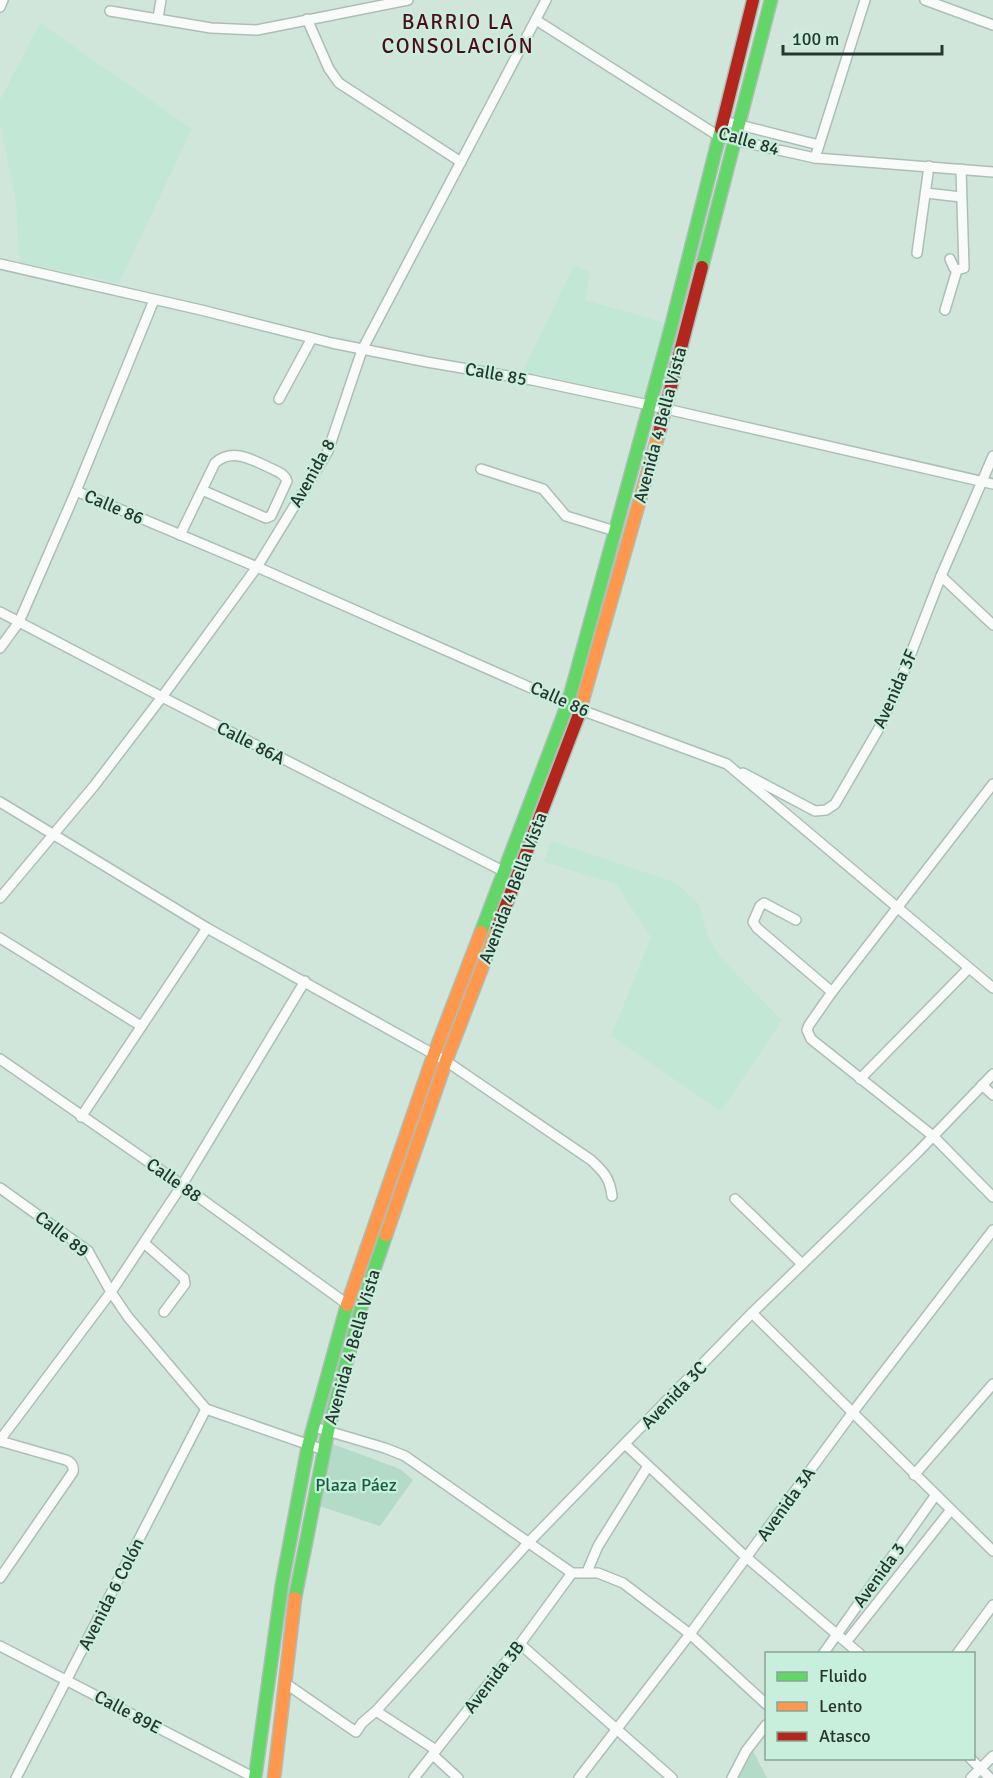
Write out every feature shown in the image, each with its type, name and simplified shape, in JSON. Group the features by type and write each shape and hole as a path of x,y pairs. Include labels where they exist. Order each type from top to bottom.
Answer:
{"street":[{"path":"0,7 3,0"},
{"path":"158,18 162,0"},
{"path":"110,11 211,28 257,30 408,0"},
{"name":"Avenida 8","path":"0,898 94,786 257,567 331,444 362,350 546,0"},
{"name":"Avenida 4 Bella Vista","path":"255,1778 282,1584 308,1446 348,1304 434,1054 568,703 650,405 753,0"},
{"name":"Avenida 4 Bella Vista","path":"274,1778 296,1586 328,1431 361,1308 446,1061 581,710 666,408 771,0"},
{"path":"815,158 865,0"},
{"path":"925,0 993,25"},
{"path":"307,19 329,69 339,83 461,162"},
{"name":"Calle 84","path":"536,20 720,137 815,158 993,172"},
{"name":"Calle 84","path":"724,121 819,145"},
{"path":"916,253 929,166"},
{"path":"957,270 961,270 965,265 961,169"},
{"path":"926,193 961,197"},
{"path":"950,259 951,265 957,270"},
{"name":"Calle 85","path":"0,264 362,350 538,381 666,408 993,484"},
{"path":"945,310 957,270"},
{"path":"0,648 19,622 76,491 154,300"},
{"path":"279,399 312,338"},
{"name":"Avenida 3F","path":"727,764 815,811 821,812 831,808 887,712 941,576 993,456"},
{"path":"180,535 215,463 225,457 247,457 282,474 287,481 271,516 266,518 202,490"},
{"path":"481,469 543,489 566,516 615,531"},
{"name":"Calle 86","path":"76,491 257,567 581,710 727,764 993,988"},
{"path":"941,576 993,625"},
{"name":"Calle 86A","path":"0,612 503,871"},
{"path":"993,784 808,1025 808,1035 811,1039 933,1137 993,1197"},
{"path":"0,802 207,928 446,1061 591,1160 608,1176 612,1196"},
{"path":"796,920 764,903 760,906 753,922 757,928 832,992"},
{"path":"81,1117 207,928"},
{"path":"0,938 141,1026"},
{"path":"860,1079 969,968"},
{"path":"0,1578 73,1472 72,1465 66,1460 0,1441 111,1292 183,1185 305,981"},
{"name":"Calle 88","path":"0,1059 81,1117 183,1185 348,1304"},
{"name":"Avenida 3C","path":"285,1683 356,1732 528,1543 626,1445 752,1313 933,1137 993,1074"},
{"path":"982,1085 993,1095"},
{"name":"Calle 89","path":"0,1188 88,1251 128,1317 206,1409"},
{"path":"735,1199 802,1264"},
{"name":"Avenida 3A","path":"579,1778 690,1634 853,1412 993,1230"},
{"path":"144,1243 184,1278 184,1284 164,1312"},
{"path":"752,1313 993,1551"},
{"path":"914,1475 993,1384"},
{"path":"206,1409 324,1450"},
{"name":"Avenida 6 Colón","path":"16,1778 206,1409"},
{"path":"314,1427 405,1456 572,1573 587,1572 610,1576 623,1583 690,1634 765,1703"},
{"path":"626,1445 746,1557 859,1652"},
{"path":"587,1572 598,1546 648,1466"},
{"name":"Avenida 3","path":"824,1652 935,1496"},
{"name":"Avenida 3","path":"847,1641 950,1510"},
{"name":"Avenida 3B","path":"414,1778 520,1644 572,1573"},
{"path":"877,1577 889,1587"},
{"path":"958,1652 993,1605"},
{"path":"520,1644 672,1778"},
{"name":"Calle 89E","path":"0,1646 255,1778"},
{"path":"376,1712 434,1752 458,1778"},
{"path":"732,1778 746,1751 765,1726"},
{"path":"971,1778 993,1756"},
{"path":"972,1760 990,1778"}],"shaded area":[{"path":"40,23 192,129 119,283 19,262 16,202 0,123 0,100"},
{"path":"574,265 590,272 585,300 665,323 645,398 523,371"},
{"path":"551,841 676,883 699,904 709,939 722,959 782,1020 721,1111 611,1036 651,937 616,884 544,862"}],"green space":[{"name":"Plaza Páez","path":"330,1443 400,1469 413,1480 380,1526 313,1504"},
{"path":"753,1751 767,1778 736,1778"}],"traffic: fast":[{"path":"702,267 771,0"},
{"path":"481,932 568,703 670,331 721,129"},
{"path":"295,1598 328,1431 361,1308 386,1235"},
{"path":"255,1778 282,1584 308,1446 347,1305"}],"traffic: slow":[{"path":"578,717 660,429"},
{"path":"386,1235 446,1061 497,929"},
{"path":"347,1305 434,1054 481,932"},
{"path":"274,1778 295,1598"}],"traffic: jam":[{"path":"721,129 753,0"},
{"path":"660,429 702,267"},
{"path":"497,929 578,717"}],"district":[{"name":"BARRIO LA CONSOLACIÓN","path":"458,34"}]}
